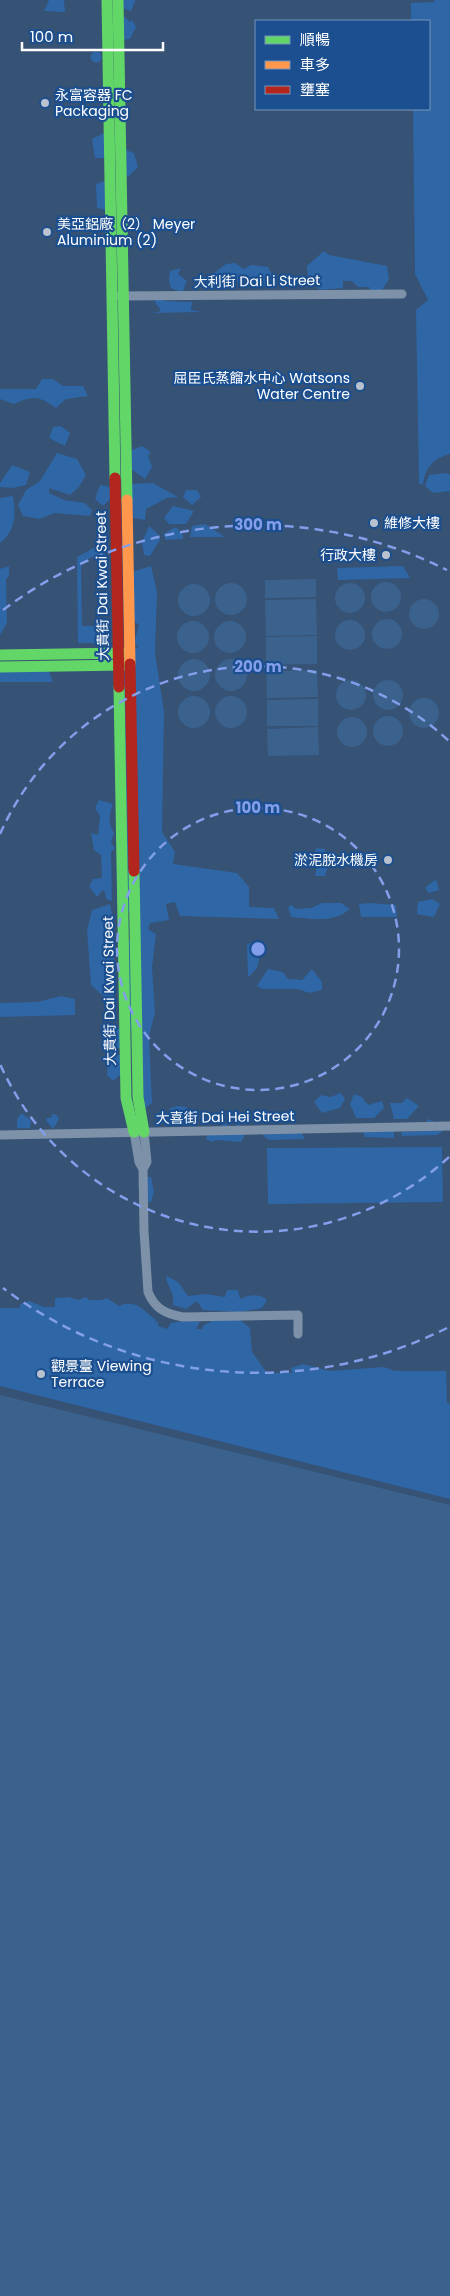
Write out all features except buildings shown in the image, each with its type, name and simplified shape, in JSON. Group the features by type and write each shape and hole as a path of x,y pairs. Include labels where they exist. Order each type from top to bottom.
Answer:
{"street":[{"name":"大貴街 Dai Kwai Street","path":"107,0 117,296 124,653 126,1098 139,1132 147,1162 142,1169 148,1292 152,1302 157,1307 168,1314 183,1317 298,1315 298,1334"},
{"name":"大貴街 Dai Kwai Street","path":"117,296 118,0"},
{"name":"大利街 Dai Li Street","path":"117,296 402,294"},
{"path":"0,656 124,653"},
{"path":"0,667 124,665"},
{"name":"大喜街 Dai Hei Street","path":"0,1135 450,1126"}],"shaded area":[{"path":"49,0 64,0 65,12 44,11"},
{"path":"116,0 135,1 131,11 119,7"},
{"path":"434,0 450,0 450,454 439,458 431,464 423,484 419,484 416,310 428,300 415,274 413,110 430,110 430,20 411,20 411,3 435,2"},
{"path":"119,17 125,17 130,22 132,20 136,27 130,39 122,40"},
{"path":"96,51 102,57 96,63 90,57"},
{"path":"104,133 109,158 95,158 92,139"},
{"path":"126,150 134,153 138,167 128,177 121,173"},
{"path":"105,181 111,211 97,208 96,184"},
{"path":"324,251 329,255 387,266 389,279 381,292 371,293 369,287 358,287 352,281 343,281 343,288 320,290 308,278 307,266"},
{"path":"235,263 244,269 251,265 268,267 274,279 266,286 255,288 245,279 241,288 237,281 213,281 210,276 226,264"},
{"path":"181,268 178,274 187,281 182,293 171,288 169,281 170,271"},
{"path":"161,293 165,301 192,302 191,310 202,312 152,313 161,311 155,302 154,294"},
{"path":"42,379 53,379 63,386 83,386 88,396 66,399 56,408 36,398 14,404 0,399 0,389 36,389"},
{"path":"61,426 70,433 65,446 49,438 53,427"},
{"path":"142,446 151,452 148,455 152,467 145,479 128,467 127,452"},
{"path":"57,453 77,459 86,475 79,487 70,495 49,488 49,493 64,500 85,503 92,510 90,516 55,513 39,519 23,516 18,505 26,490 40,481"},
{"path":"12,465 30,472 26,485 13,488 0,487 0,483"},
{"path":"446,473 450,475 450,491 433,493 425,486 429,475"},
{"path":"153,483 178,497 167,498 146,509 145,520 133,518 130,484"},
{"path":"100,485 111,487 112,497 103,506 95,499"},
{"path":"186,490 197,490 201,497 192,505 183,497"},
{"path":"13,496 14,522 9,533 0,543 0,498"},
{"path":"173,506 194,511 186,524 169,524 164,518"},
{"path":"205,524 225,537 190,537 192,526"},
{"path":"149,526 159,535 160,540 150,556 144,555 142,542"},
{"path":"176,527 183,535 183,539 166,540 163,534"},
{"path":"105,544 105,555 96,555 81,563 82,626 95,626 95,631 105,631 108,633 108,638 103,643 78,643 77,557 99,545"},
{"path":"9,566 9,576 6,579 7,623 0,635 0,569"},
{"path":"151,566 157,592 155,653 164,712 162,832 175,852 173,864 237,873 249,887 249,907 274,908 279,919 180,916 175,902 166,904 169,920 150,923 148,929 156,934 152,967 155,1012 149,1036 152,1103 141,1111 136,1037 126,1023 124,948 137,931 136,921 121,903 115,674 128,662 128,649 139,647 134,643 139,625 127,616 132,572"},
{"path":"403,566 410,578 338,580 337,568"},
{"path":"316,579 316,597 265,598 265,580"},
{"path":"386,582 397,586 401,597 397,608 386,612 375,608 371,597 375,586"},
{"path":"231,583 237,584 242,588 246,593 246,605 242,610 237,614 231,615 225,614 220,610 216,605 215,599 216,593 220,588 225,584"},
{"path":"350,583 361,587 365,598 361,609 350,613 339,609 335,598 339,587"},
{"path":"194,584 200,585 205,589 209,594 209,606 205,611 200,615 194,616 188,615 183,611 179,606 178,600 179,594 183,589 188,585"},
{"path":"316,599 317,635 266,636 265,600"},
{"path":"424,599 435,603 439,614 435,625 424,629 413,625 409,614 413,603"},
{"path":"387,619 398,623 402,634 398,645 387,649 376,645 372,634 376,623"},
{"path":"350,620 361,624 365,635 361,646 350,650 339,646 335,635 339,624"},
{"path":"193,621 199,622 204,626 208,631 208,643 204,648 199,652 193,653 187,652 182,648 178,643 177,637 178,631 182,626 187,622"},
{"path":"230,621 236,622 241,626 245,631 245,643 241,648 236,652 230,653 224,652 219,648 215,643 214,637 215,631 219,626 224,622"},
{"path":"317,636 317,664 266,665 266,637"},
{"path":"194,659 200,660 205,664 209,669 209,681 205,686 200,690 194,691 188,690 183,686 179,681 178,675 179,669 183,664 188,660"},
{"path":"231,659 237,660 242,664 246,669 246,681 242,686 237,690 231,691 225,690 220,686 216,681 215,675 216,669 220,664 225,660"},
{"path":"48,669 53,682 0,682 0,670"},
{"path":"317,670 318,697 267,698 266,671"},
{"path":"351,680 362,684 366,695 362,706 351,710 340,706 336,695 340,684"},
{"path":"388,680 399,684 403,695 399,706 388,710 377,706 373,695 377,684"},
{"path":"194,696 200,697 205,701 209,706 209,718 205,723 200,727 194,728 188,727 183,723 179,718 178,712 179,706 183,701 188,697"},
{"path":"231,696 237,697 242,701 246,706 246,718 242,723 237,727 231,728 225,727 220,723 216,718 215,712 216,706 220,701 225,697"},
{"path":"424,698 435,702 439,713 435,724 424,728 413,724 409,713 413,702"},
{"path":"318,699 318,726 267,726 267,700"},
{"path":"388,716 399,720 403,731 399,742 388,746 377,742 373,731 377,720"},
{"path":"352,717 363,721 367,732 363,743 352,747 341,743 337,732 341,721"},
{"path":"318,727 319,755 268,756 267,729"},
{"path":"99,800 113,804 110,818 114,833 111,843 115,848 111,852 112,901 106,899 103,890 97,897 89,886 93,879 102,878 101,855 94,850 91,833 98,835 100,816 95,808"},
{"path":"317,848 325,849 325,858 317,861 311,856"},
{"path":"317,864 328,866 325,876 315,876"},
{"path":"436,879 439,890 429,893 425,888"},
{"path":"432,899 440,904 434,917 417,914 418,902"},
{"path":"322,903 341,903 350,909 330,918 314,919 291,917 288,907 292,905 296,909 311,908"},
{"path":"110,904 114,924 113,1012 105,998 91,985 87,931 92,910"},
{"path":"359,904 396,905 397,917 361,917"},
{"path":"259,941 258,966 248,977 247,944"},
{"path":"268,969 283,972 288,979 302,980 312,969 322,982 322,990 309,993 298,989 263,989 257,986"},
{"path":"61,996 75,999 75,1015 0,1017 0,1003 37,1002"},
{"path":"113,1029 120,1029 120,1048 113,1048 110,1038"},
{"path":"108,1051 122,1056 122,1073 113,1081 107,1075"},
{"path":"341,1093 345,1099 340,1108 322,1113 314,1102 321,1095 330,1097"},
{"path":"354,1094 362,1097 368,1105 382,1101 384,1108 374,1118 356,1118 350,1104"},
{"path":"407,1098 419,1106 407,1119 394,1119 390,1103 402,1103"},
{"path":"177,1106 187,1107 189,1121 177,1122 169,1109"},
{"path":"21,1113 31,1120 30,1128 17,1128 17,1120"},
{"path":"52,1114 57,1115 59,1119 53,1129 46,1120 51,1118"},
{"path":"427,1119 433,1121 443,1131 437,1135 402,1136 401,1132 427,1131"},
{"path":"224,1123 233,1127 239,1124 245,1135 241,1142 216,1140 212,1142 206,1139 210,1128 220,1128"},
{"path":"265,1125 286,1127 297,1125 305,1139 269,1140 263,1136"},
{"path":"360,1126 394,1131 394,1138 365,1137"},
{"path":"442,1147 443,1202 268,1204 267,1148"},
{"path":"142,1177 151,1177 154,1192 151,1202 143,1203 142,1194 138,1186"},
{"path":"167,1276 178,1282 188,1296 206,1294 225,1297 227,1290 238,1290 240,1299 254,1295 261,1296 267,1300 262,1308 239,1312 203,1310 197,1301 186,1309 173,1305 173,1296 166,1279"},
{"path":"69,1297 78,1300 86,1297 89,1300 107,1298 119,1306 130,1303 134,1304 156,1320 155,1324 158,1320 158,1326 167,1329 171,1323 189,1320 200,1322 196,1329 202,1329 204,1325 230,1312 250,1328 252,1352 267,1373 292,1373 291,1368 303,1364 330,1371 384,1367 395,1371 446,1371 447,1402 450,1404 450,1499 0,1386 0,1308 20,1308 20,1304 29,1301 44,1307 55,1307 55,1298"},
{"path":"0,1395 450,1505 450,2296 0,2296"}],"traffic: fast":[{"path":"107,0 115,478"},
{"path":"118,0 127,500"},
{"path":"0,655 126,653"},
{"path":"0,667 126,665"},
{"path":"119,687 126,1098 134,1132"},
{"path":"134,871 138,1097 144,1132"}],"traffic: slow":[{"path":"127,500 130,664"}],"traffic: jam":[{"path":"115,478 119,687"},
{"path":"130,664 134,871"}],"place":[{"name":"永富容器 FC Packaging","path":"45,103"},
{"name":"美亞鋁廠（2） Meyer Aluminium (2)","path":"47,232"},
{"name":"屈臣氏蒸餾水中心 Watsons Water Centre","path":"360,386"},
{"name":"維修大樓","path":"374,523"},
{"name":"行政大樓","path":"386,555"},
{"name":"淤泥脫水機房","path":"388,860"},
{"name":"觀景臺 Viewing Terrace","path":"41,1374"}]}
